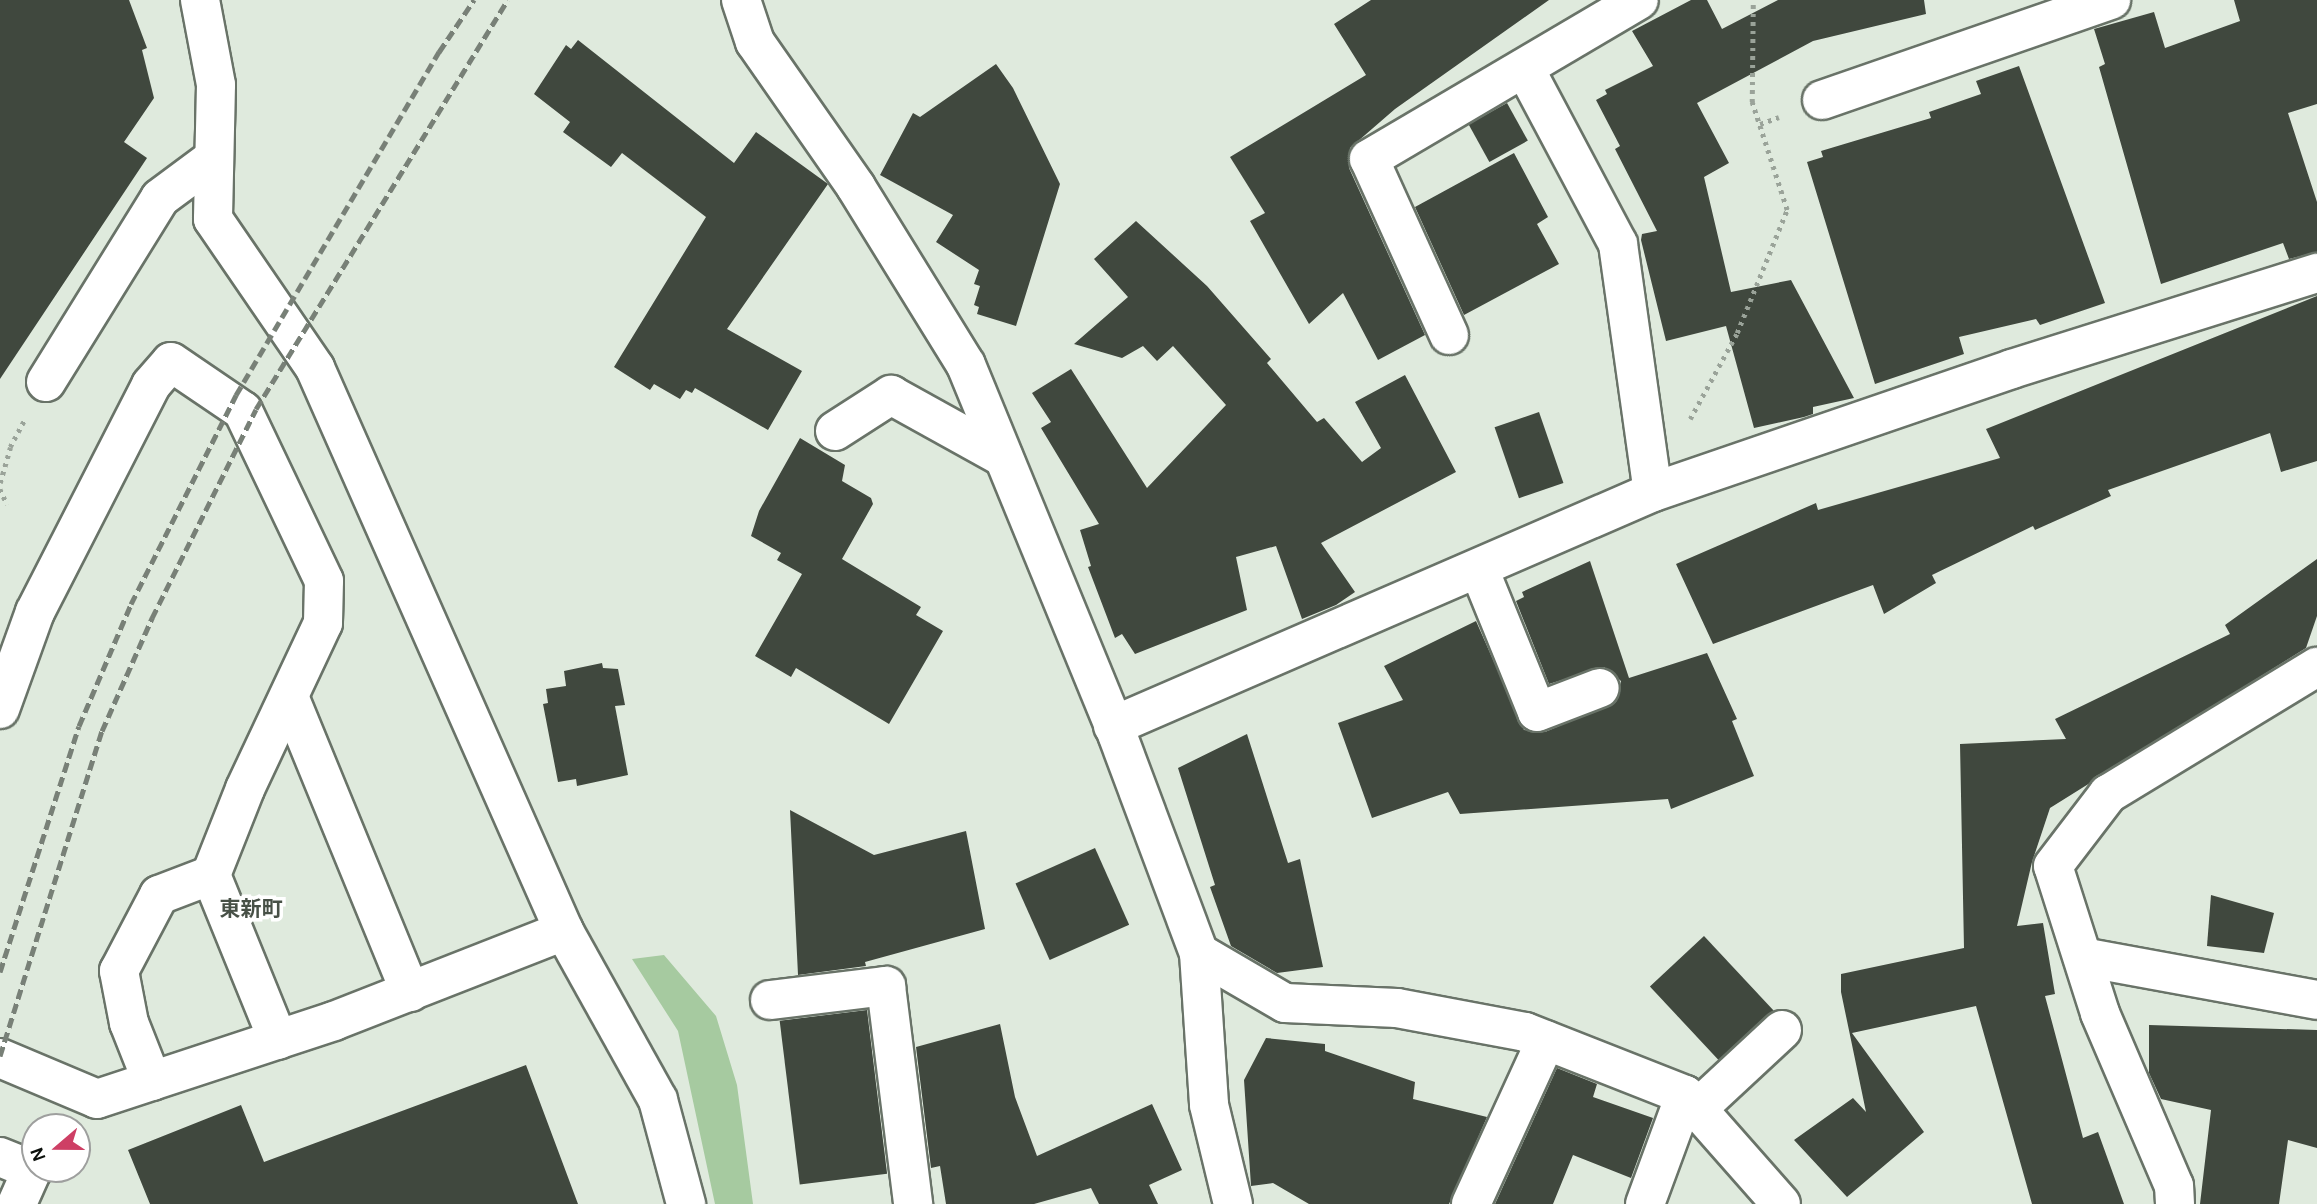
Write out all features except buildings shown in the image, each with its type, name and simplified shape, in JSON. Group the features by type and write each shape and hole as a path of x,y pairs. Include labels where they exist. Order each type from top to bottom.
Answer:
{"street":[{"path":"200,0 216,85 213,219 315,368 564,931 658,1100 686,1204"},
{"path":"741,0 755,42 856,187 966,365 1113,726 1199,953 1209,1105 1233,1204"},
{"path":"1449,335 1368,159 1639,0"},
{"path":"1822,100 2111,0"},
{"path":"1525,69 1618,244 1653,492"},
{"path":"46,382 160,198 214,158"},
{"path":"1113,726 1653,492 2012,369 2317,273"},
{"path":"0,709 35,612 151,385 171,362 243,411 324,581 323,622 290,699 245,789 211,875 278,1040"},
{"path":"835,431 891,395 1003,457"},
{"path":"1479,569 1537,712 1600,688"},
{"path":"2175,1204 2174,1186 2100,1013 2053,866 2108,794 2317,667"},
{"path":"290,699 410,992"},
{"path":"152,1081 130,1023 119,971 159,895 211,875"},
{"path":"0,1058 97,1099 278,1040 410,992 564,931"},
{"path":"1199,953 1285,1003 1397,1008 1546,1040 1691,1102 1781,1204"},
{"path":"2083,957 2317,1000"},
{"path":"770,1000 886,986 913,1204"},
{"path":"1644,1204 1691,1102 1782,1030"},
{"path":"1471,1204 1546,1040"},
{"path":"0,1157 32,1170 17,1204"}],"path":[{"path":"1686,426 1737,333 1787,210 1752,103 1753,0"},
{"path":"0,483 10,447 46,382"},
{"path":"0,489 7,504"}],"green space":[{"path":"664,955 716,1016 737,1085 753,1204 715,1204 678,1031 632,959"}],"railway":[{"path":"0,972 79,726 131,604 236,395 439,52 474,0"},
{"path":"0,1056 102,731 152,618 256,409 508,0"}],"district":[{"name":"東新町","path":"251,909"}]}
